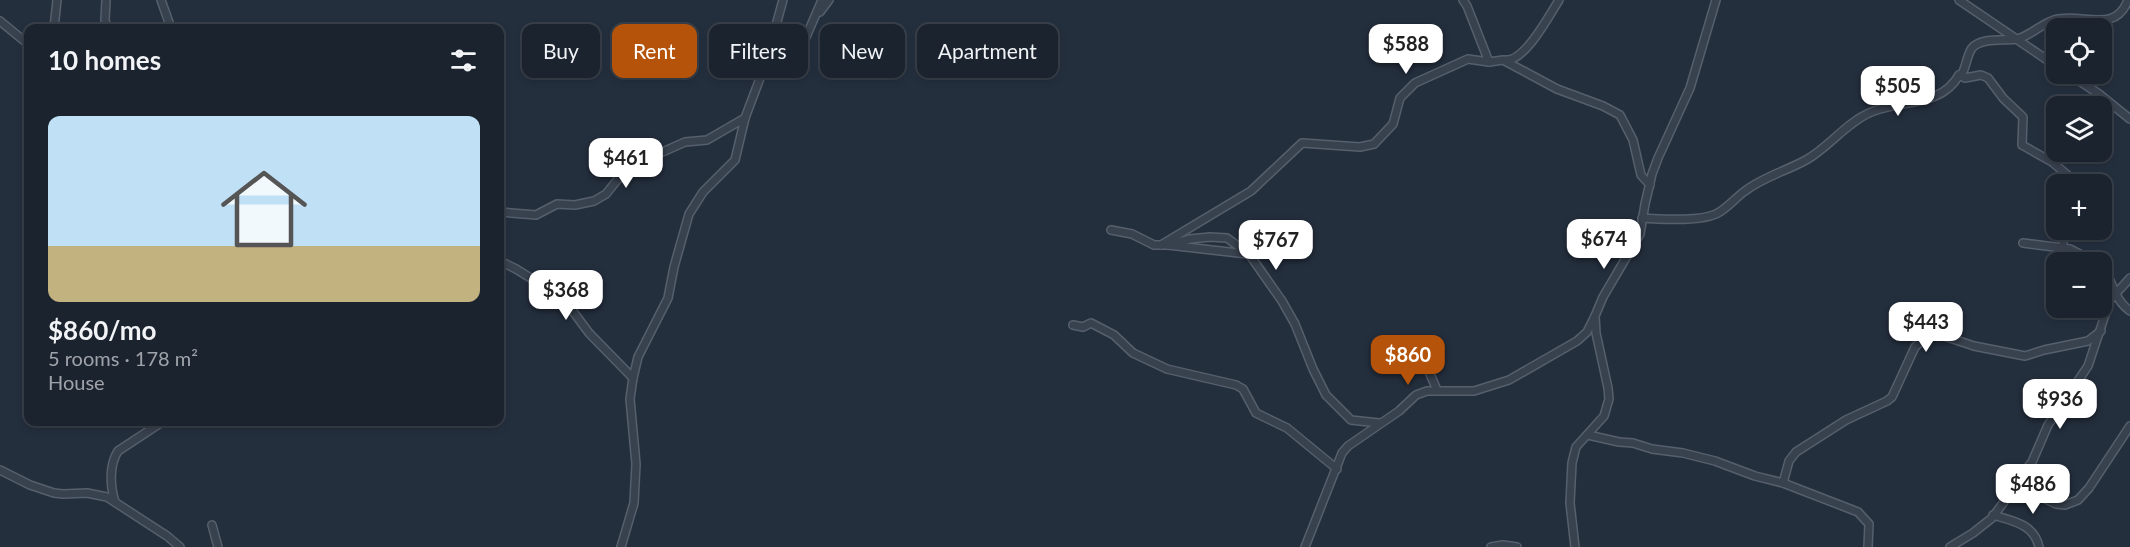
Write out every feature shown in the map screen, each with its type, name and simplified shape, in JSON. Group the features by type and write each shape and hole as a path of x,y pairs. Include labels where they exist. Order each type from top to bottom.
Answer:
{"street":[{"path":"54,24 57,0"},
{"path":"106,0 106,24"},
{"path":"161,0 170,24"},
{"path":"776,24 783,0"},
{"path":"808,30 822,0"},
{"path":"813,20 829,0"},
{"path":"1463,0 1489,62"},
{"path":"1164,245 1251,191 1302,143 1360,147 1374,144 1393,124 1400,98 1415,83 1468,59 1489,62 1511,60 1522,54 1559,0"},
{"path":"1305,547 1342,453 1348,446 1416,395 1437,390 1474,391 1509,380 1577,342 1587,332 1603,297 1640,234 1658,158 1690,88 1716,0"},
{"path":"1959,0 2046,59"},
{"path":"1642,218 1683,218 1716,213 1758,183 1820,151 1868,113 1933,97 1954,84 1962,74 1970,51 1976,46 1994,40 2016,39 2057,19 2113,18 2123,12 2128,0"},
{"path":"0,21 24,41"},
{"path":"1503,60 1557,88 1620,115 1633,140 1641,175 1650,185"},
{"path":"1959,75 1965,78 1981,75 1988,78 2003,98 2023,117 2022,145 2052,162 2066,174"},
{"path":"621,547 633,512 636,474 630,399 638,357 668,297 689,214 703,192 735,160 745,118 760,78"},
{"path":"2084,84 2130,119"},
{"path":"504,212 536,215 559,204 575,205 594,201 606,194 618,179 649,158 685,142 706,140 745,118"},
{"path":"1111,230 1132,234 1154,245 1249,254"},
{"path":"1164,245 1190,239 1227,238 1249,254 1295,324 1326,395 1351,420 1379,423"},
{"path":"2062,240 2062,248"},
{"path":"2023,243 2077,252"},
{"path":"504,263 563,298 575,311 589,333 633,378"},
{"path":"1950,547 1973,533 1994,515 2032,462 2048,425 2088,366 2106,310 2114,294 2130,278"},
{"path":"2112,288 2123,306 2130,311"},
{"path":"1575,547 1570,503 1571,474 1576,447 1604,416 1609,399 1596,333 1595,316"},
{"path":"1073,325 1083,327 1091,323 1114,335 1133,353 1167,369 1243,389 1256,413 1287,428 1337,469"},
{"path":"1783,483 1789,460 1796,452 1846,420 1887,401 1894,392 1915,347 1928,335 1941,335 1974,346 2025,356 2088,341 2101,331"},
{"path":"1403,348 1427,367 1437,390"},
{"path":"115,502 112,470 115,456 118,451 156,426"},
{"path":"2012,487 2030,491 2056,504 2065,505 2078,500 2089,488 2130,426"},
{"path":"1588,435 1633,443 1652,449 1683,453 1783,483 1864,517 1869,524 1868,547"},
{"path":"0,471 54,493 87,493 115,502 180,547"},
{"path":"1994,515 2027,526 2033,531 2039,547"},
{"path":"212,525 218,547"},
{"path":"1491,547 1503,545 1517,547"}]}
